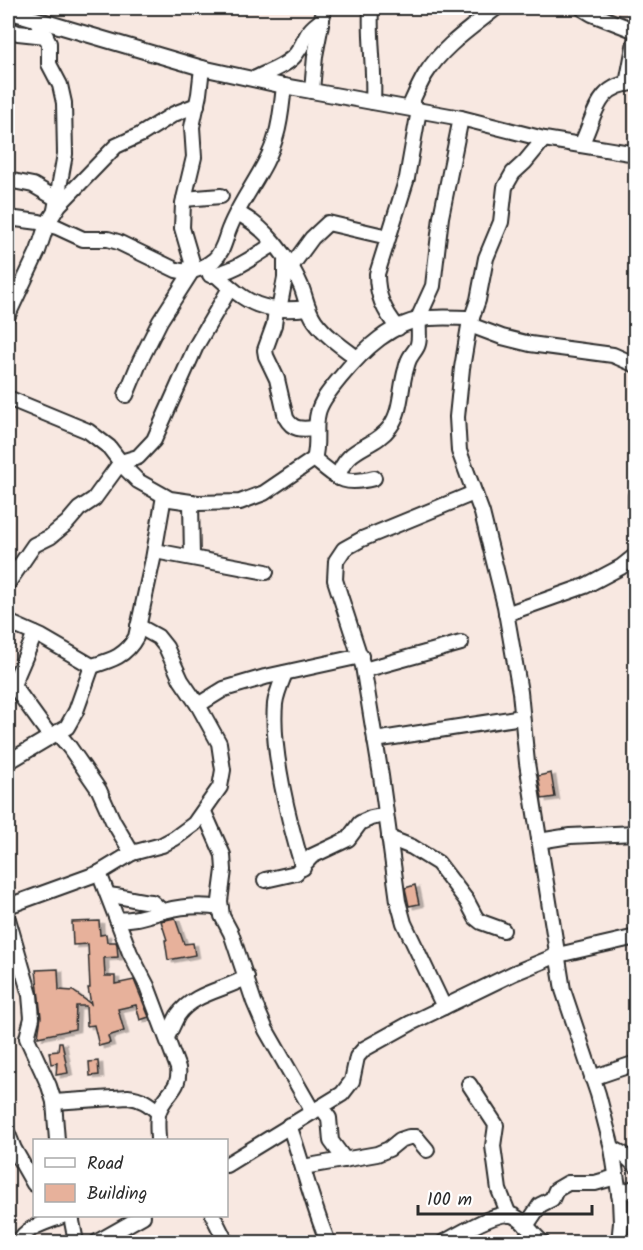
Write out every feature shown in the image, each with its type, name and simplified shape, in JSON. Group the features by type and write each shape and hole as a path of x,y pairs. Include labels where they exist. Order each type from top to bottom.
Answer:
{"street":[{"path":"371,8 373,102"},
{"path":"398,328 380,302 377,274 407,178 414,109 426,73 437,59 453,42 496,8"},
{"path":"581,145 590,128 596,105 605,93 631,83 636,34 582,8"},
{"path":"8,11 202,68 284,86 461,118 544,139 636,154"},
{"path":"312,91 315,56 323,14"},
{"path":"254,79 288,61 296,54 307,32 323,14"},
{"path":"8,315 13,289 43,240 47,224 56,205 65,154 64,104 60,85 49,64 49,43 37,21"},
{"path":"11,33 46,36"},
{"path":"126,395 160,321 190,273 192,262 183,228 184,199 194,157 192,127 202,68"},
{"path":"190,273 201,268 219,254 237,213 270,152 276,136 284,86"},
{"path":"56,205 116,146 140,135 174,114 197,105"},
{"path":"338,478 346,459 381,436 389,429 393,421 410,356 418,344 418,321 433,286 441,217 461,118"},
{"path":"544,139 513,173 505,187 501,222 486,258 462,368 457,417 459,451 482,513 506,614 520,692 527,763 563,990 612,1148 619,1194 621,1223 619,1242"},
{"path":"8,180 33,185 56,205"},
{"path":"184,199 221,196"},
{"path":"237,213 257,225 282,255 298,281 316,322 357,358"},
{"path":"8,218 47,224 83,239 108,239 118,242 176,270 223,281 257,305 277,310 308,308"},
{"path":"223,281 239,266 282,255 300,254 323,225 328,223 388,237"},
{"path":"8,583 34,545 50,537 79,509 94,499 121,462 138,457 154,440 196,346 222,302 223,281 219,254"},
{"path":"282,255 285,278 274,325 265,350 266,356 277,379 289,424 296,428 316,428"},
{"path":"8,398 88,431 109,447 138,481 170,499 191,502 240,502 264,493 314,459 317,451 318,411 327,395 357,358 383,336 418,321 429,318 471,321 502,337 530,344 613,356 636,365"},
{"path":"314,459 338,478 357,482 374,478"},
{"path":"444,1007 404,923 398,901 364,670 335,580 336,561 344,549 362,539 474,494"},
{"path":"8,622 35,634 92,666 123,655 131,646 138,626 164,496"},
{"path":"636,496 636,521"},
{"path":"191,502 192,557"},
{"path":"154,551 266,572"},
{"path":"506,614 585,586 608,575 636,555"},
{"path":"8,906 99,873 132,853 162,845 175,838 194,824 220,787 223,770 219,743 181,680 166,647 158,637 138,626"},
{"path":"35,634 10,682 53,734 70,748 99,790 113,821 132,853"},
{"path":"364,670 461,643"},
{"path":"198,705 225,689 265,677 360,656"},
{"path":"8,762 67,727 76,711 92,666"},
{"path":"285,673 275,701 274,730 280,771 303,868"},
{"path":"375,740 522,717"},
{"path":"204,812 223,855 221,908 254,1002 266,1030 317,1110 329,1118 332,1141 345,1160"},
{"path":"265,880 287,877 296,873 312,856 348,839 360,823 386,815"},
{"path":"539,841 570,836 636,833"},
{"path":"389,838 417,850 438,863 467,901 476,918 503,930"},
{"path":"99,873 167,1036 179,1077 176,1086 158,1112 158,1139"},
{"path":"108,895 124,896 140,902 152,902 162,911"},
{"path":"117,919 134,920 162,911 191,906 221,908"},
{"path":"8,919 30,995 32,1018 27,1038 54,1102 57,1139"},
{"path":"228,1164 342,1094 352,1081 357,1058 364,1049 514,973 558,956 636,937"},
{"path":"167,1036 178,1014 185,1008 207,993 235,984 247,977"},
{"path":"160,1020 185,1008"},
{"path":"592,1078 636,1063"},
{"path":"469,1084 496,1125 493,1146 499,1190 509,1215"},
{"path":"54,1102 128,1097 147,1102 158,1112"},
{"path":"289,1125 328,1242"},
{"path":"8,1134 12,1155 33,1183"},
{"path":"303,1167 377,1154 409,1137 416,1137 427,1150"},
{"path":"612,1148 636,1166"},
{"path":"526,1226 540,1205 552,1199 556,1190 567,1183 595,1183 616,1177"},
{"path":"619,1194 636,1187"},
{"path":"444,1242 490,1218 509,1215 514,1215 542,1242"},
{"path":"19,1242 21,1236 27,1231 58,1217"},
{"path":"71,1217 76,1242"},
{"path":"97,1242 140,1217"},
{"path":"214,1217 226,1242"}],"building":[{"path":"551,773 555,797 542,799 538,776"},
{"path":"415,885 419,904 409,906 405,888"},
{"path":"175,918 184,944 193,943 195,955 168,960 165,940 167,940 161,921"},
{"path":"99,921 100,935 106,934 107,942 116,942 117,945 118,957 104,958 105,976 115,976 115,984 134,980 149,1017 140,1020 136,1005 118,1009 124,1031 108,1036 110,1043 99,1046 94,1025 87,1026 86,1006 76,1006 75,1029 38,1037 41,1017 36,970 58,969 59,990 73,991 91,1004 88,988 90,988 88,944 73,945 72,922"},
{"path":"59,1042 62,1042 68,1073 56,1075 57,1063 51,1064 49,1052 58,1051"},
{"path":"98,1061 99,1075 90,1076 89,1062"}]}
